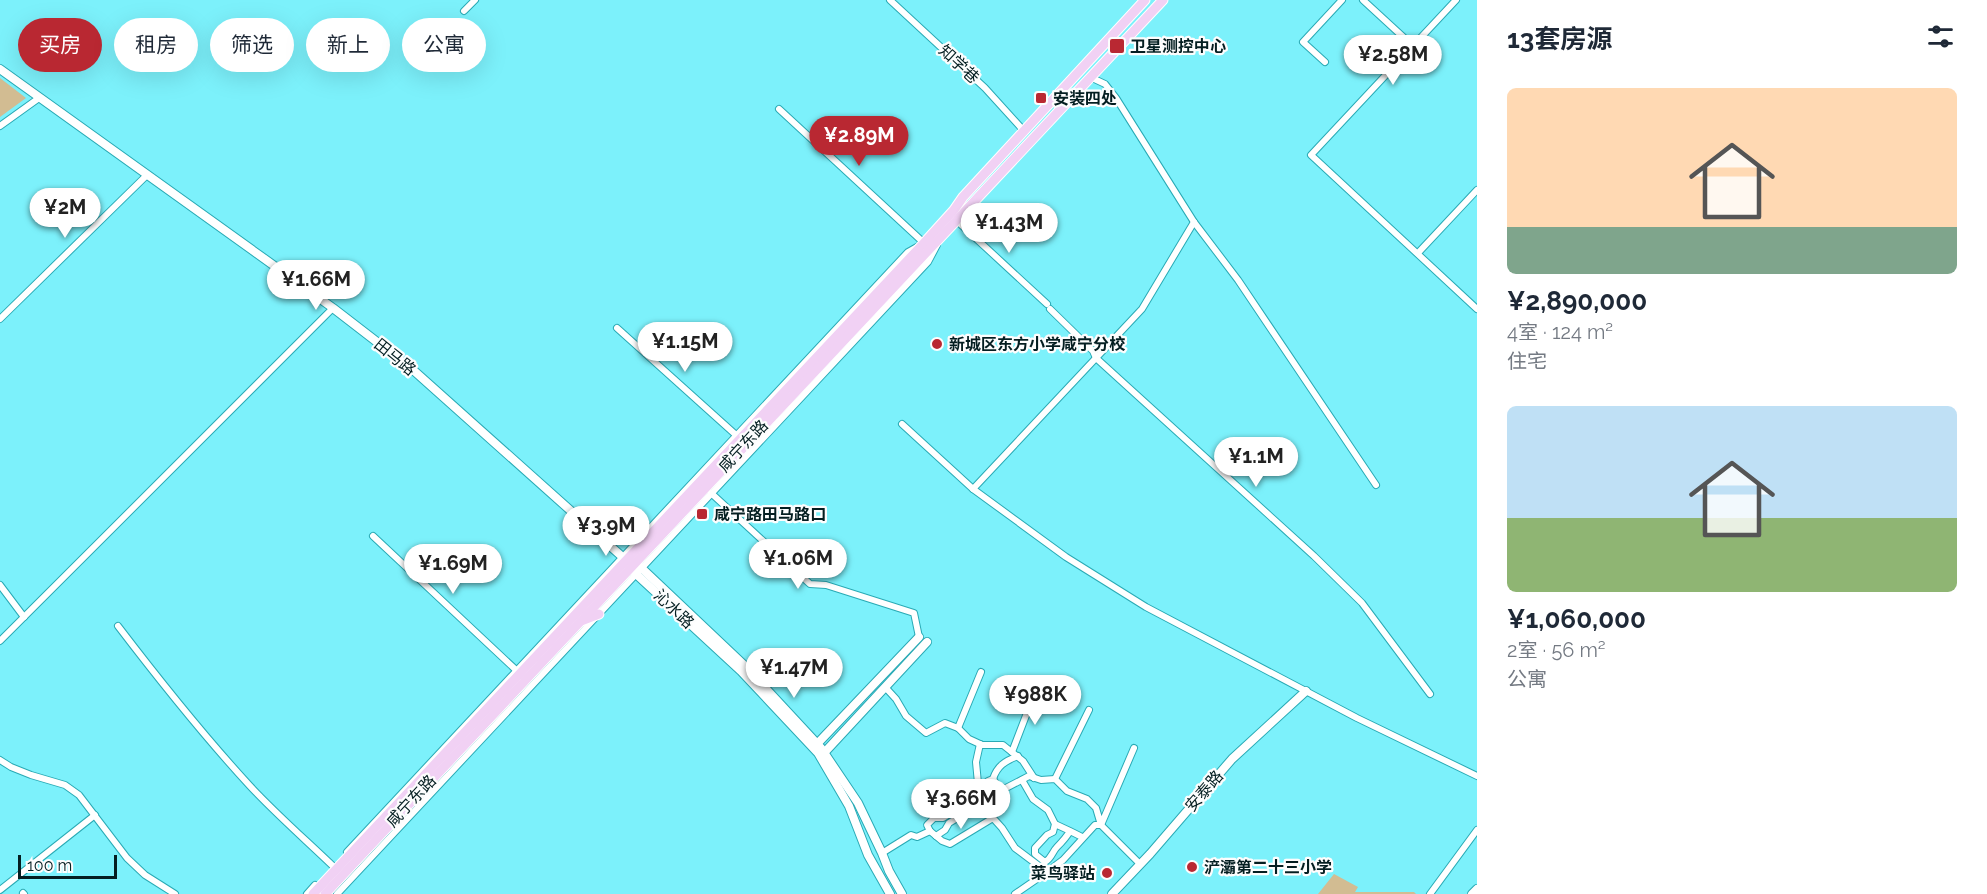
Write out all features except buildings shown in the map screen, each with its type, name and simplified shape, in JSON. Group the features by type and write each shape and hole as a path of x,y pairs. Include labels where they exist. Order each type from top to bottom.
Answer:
{"main road":[{"name":"咸宁东路","path":"313,894 334,868 632,565 954,210 963,197 1145,0"},
{"name":"咸宁东路","path":"325,894 1163,0"},
{"name":"沁水路","path":"632,565 746,667 817,744 858,803 902,894"},
{"name":"沁水路","path":"632,565 741,671 818,753 849,806 868,855 890,894"},
{"path":"579,622 599,614"},
{"path":"1472,894 1477,889"}],"street":[{"path":"464,11 475,0"},
{"name":"知学巷","path":"890,0 985,88 1024,131"},
{"path":"1324,62 1303,42 1342,0"},
{"path":"1363,0 1413,46"},
{"path":"1456,0 1311,155 1477,309"},
{"name":"田马路","path":"0,69 333,308 412,369 632,565"},
{"path":"1090,77 1105,84 1116,98 1194,222 1238,280 1376,485"},
{"path":"0,126 39,98"},
{"path":"337,894 599,614 632,565 736,435 908,252 924,243 779,109"},
{"path":"0,319 147,175"},
{"path":"1418,253 1477,190"},
{"path":"956,220 1049,307 1093,351 1096,358 1314,556 1362,603 1430,694"},
{"path":"973,489 1142,309 1194,222"},
{"path":"307,894 334,868 516,670 711,493 928,262 946,231"},
{"path":"0,641 333,308"},
{"path":"617,328 736,435"},
{"path":"902,424 973,489 1066,557 1146,607 1305,693 1477,776"},
{"path":"711,493 810,584 826,585 914,613 923,640"},
{"path":"373,536 516,670"},
{"path":"0,585 24,617"},
{"path":"118,626 163,685 250,786 334,868"},
{"path":"817,744 878,681 923,640"},
{"path":"824,753 885,687 923,640"},
{"path":"958,728 981,672"},
{"path":"878,681 896,699 906,716 926,733 945,723 958,728 969,739 980,744 1003,745 1023,761 1034,778"},
{"path":"1035,692 1015,754 996,769 993,779 988,781 991,787 988,801 993,818 1015,848 1047,872"},
{"name":"安泰路","path":"1112,894 1232,759 1305,693"},
{"path":"1055,779 1089,710"},
{"path":"979,794 976,762 980,744"},
{"path":"1101,825 1134,748"},
{"path":"0,760 31,776 65,785 79,795 127,858 145,875 175,894"},
{"path":"964,805 969,812 979,813 994,796 1002,806 1004,802 1001,796 1004,789 1029,776 1041,780 1055,779"},
{"path":"993,779 1004,789"},
{"path":"1055,779 1067,792 1087,799 1096,808 1101,825 1140,864"},
{"path":"1022,780 1033,799 1048,810 1055,824 1083,837"},
{"path":"988,801 979,794 969,794 964,805 943,818 933,818 927,825 930,831 942,841 950,844 993,818"},
{"path":"936,836 949,824 969,812"},
{"path":"0,890 95,815"},
{"path":"1055,824 1053,832 1035,848 1035,854 1045,862 1052,858 1055,848 1062,843 1070,831"},
{"path":"1015,894 1063,860 1095,825 1101,825"},
{"path":"1430,894 1477,830"},
{"path":"882,853 911,835 917,837 930,831"}],"shaded area":[{"path":"0,78 26,98 0,117"},
{"path":"1334,874 1358,887 1355,892 1414,892 1416,894 1318,894"}],"place":[{"name":"卫星测控中心","path":"1117,46"},
{"name":"安装四处","path":"1041,98"},
{"name":"新城区东方小学咸宁分校","path":"937,344"},
{"name":"咸宁路田马路口","path":"702,514"},
{"name":"浐灞第二十三小学","path":"1192,867"},
{"name":"菜鸟驿站","path":"1107,873"}]}
